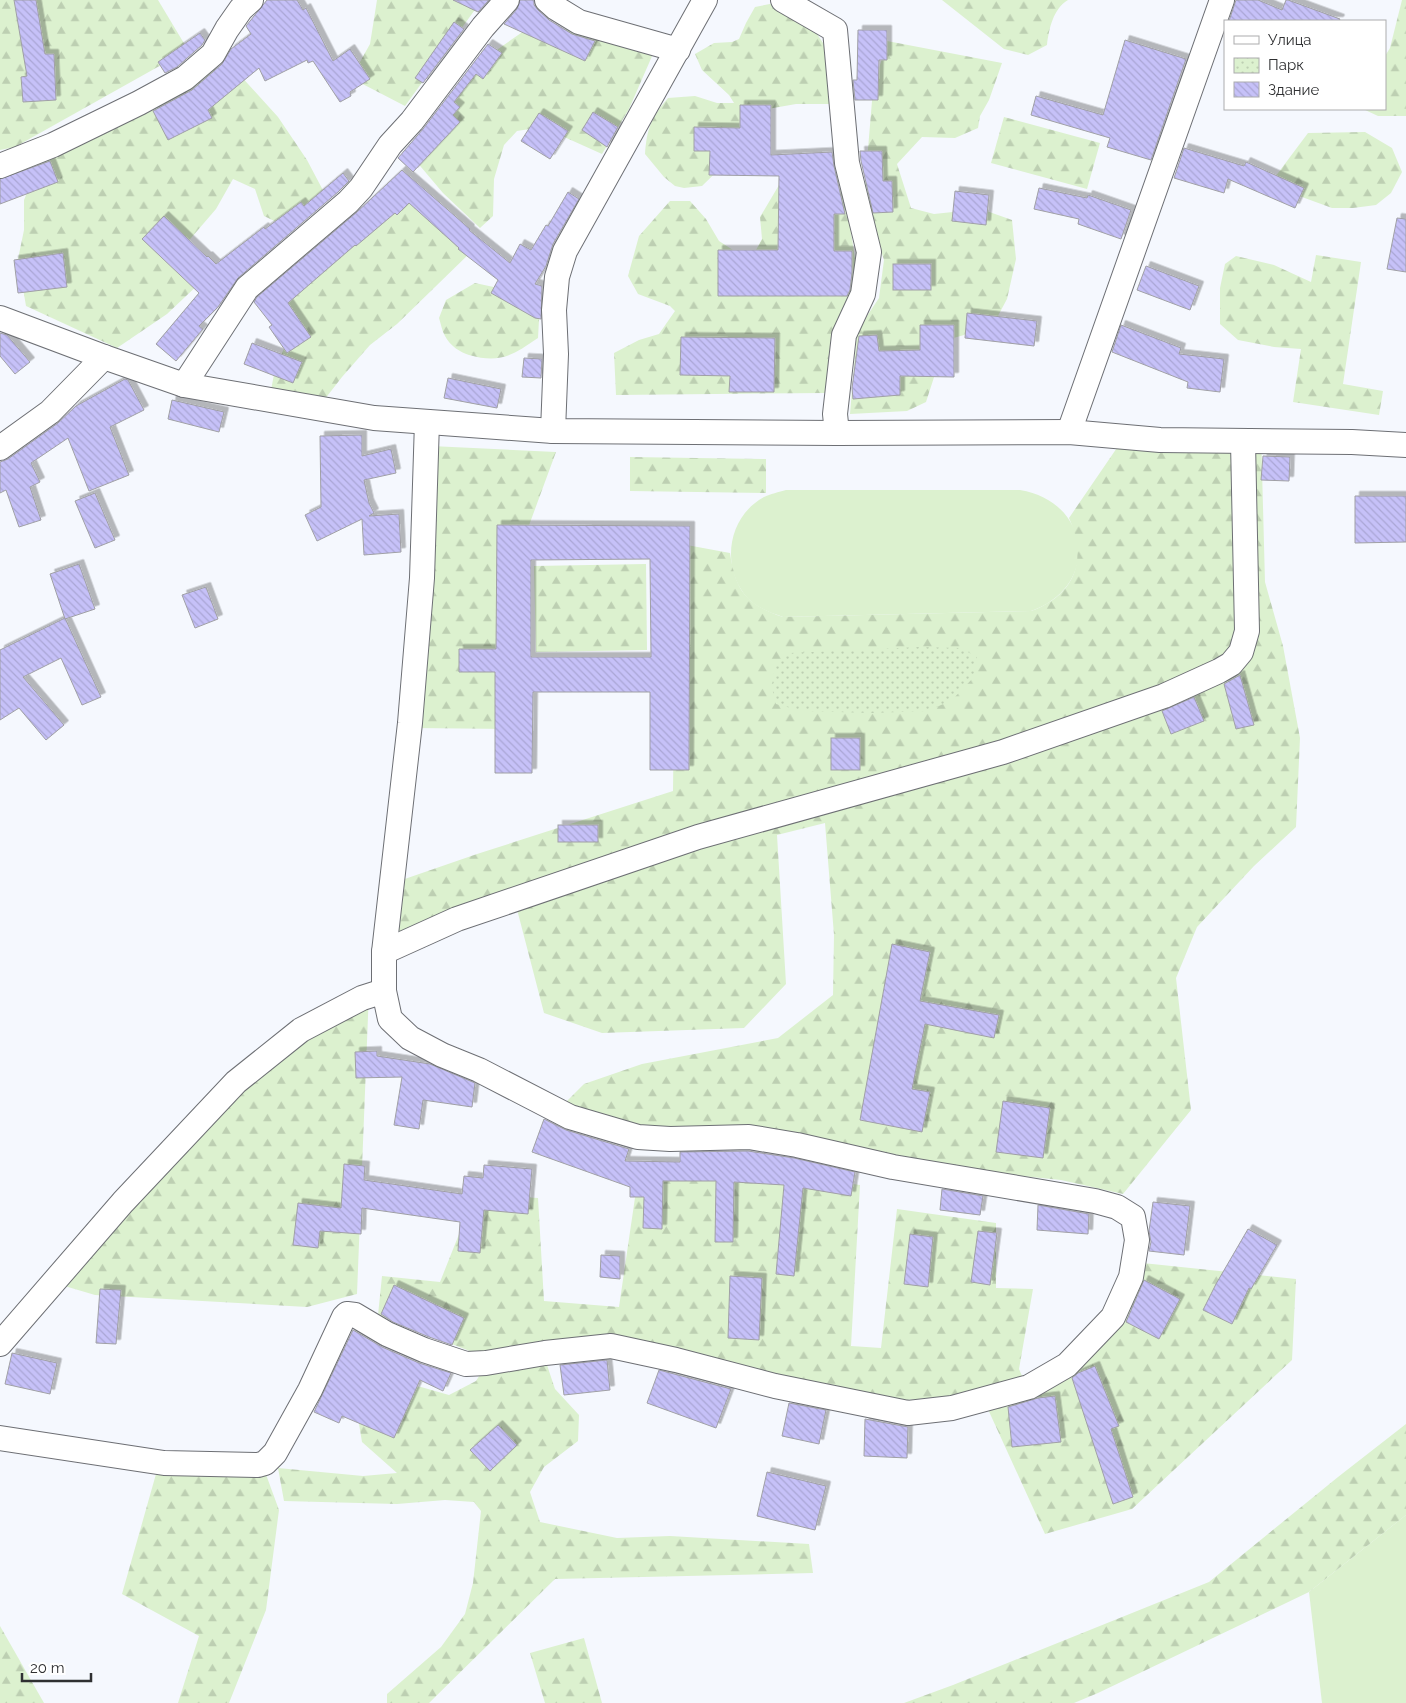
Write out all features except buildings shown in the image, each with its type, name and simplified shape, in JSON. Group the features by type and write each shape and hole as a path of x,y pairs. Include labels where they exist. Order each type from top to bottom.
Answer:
{"street":[{"path":"0,166 53,145 185,78 213,54 241,9 251,0"},
{"path":"184,385 247,288 348,202 361,188 390,145 412,121 483,27 508,0"},
{"path":"547,0 579,22 678,50"},
{"path":"553,431 556,354 554,310 557,277 565,251 704,0"},
{"path":"783,0 835,30 847,162 870,252 863,294 844,335 835,414 837,433"},
{"path":"1069,432 1222,0"},
{"path":"0,318 184,385 374,418 553,431 1069,432 1160,440 1352,442 1406,445"},
{"path":"0,448 50,412 104,357"},
{"path":"0,1438 164,1462 258,1465 265,1463 275,1453 310,1390 344,1317 348,1314 355,1315 387,1334 424,1350 466,1364 611,1346 676,1360 775,1386 908,1413 952,1408 1029,1387 1067,1365 1113,1317 1131,1277 1137,1240 1133,1217 1117,1207 1095,1201 893,1167 749,1136 670,1139 638,1137 570,1117 479,1070 442,1055 410,1038 390,1019 384,992 384,952 410,723 422,578 427,422"},
{"path":"384,952 457,919 679,844 854,792 1003,752 1164,696 1231,664 1241,652 1247,631 1243,442"},
{"path":"0,1344 123,1202 236,1082 301,1030 362,998 384,992"}],"green space":[{"path":"0,0 158,0 188,50 15,147 0,150"},
{"path":"377,0 482,0 405,106 351,78 370,44"},
{"path":"942,0 1068,0 1055,14 1047,45 1028,55 1004,49"},
{"path":"1402,0 1406,0 1406,116 1378,116 1365,110 1386,110 1386,54 1390,48"},
{"path":"775,3 811,25 833,58 835,104 796,104 757,111 741,148 702,186 684,188 675,186 664,177 645,154 647,137 654,118 668,98 695,96 717,103 734,103 729,95 702,70 695,54 714,43 732,42 739,39 755,7"},
{"path":"534,24 585,32 656,47 629,109 602,154 542,127 517,131 504,145 494,179 493,216 480,228 443,193 410,154 478,63"},
{"path":"887,41 1002,63 989,100 980,116 978,128 955,138 922,137 897,164 911,208 934,214 981,209 1012,220 1016,259 1007,299 992,327 943,341 926,402 907,411 850,414 857,331 879,298 884,260 864,197 873,89"},
{"path":"228,62 278,117 307,160 326,196 289,228 264,216 255,189 233,179 216,209 179,252 203,280 167,314 117,348 26,306 18,259 24,230 24,200 41,158 140,110"},
{"path":"1004,117 1100,143 1087,189 991,163"},
{"path":"1365,132 1392,148 1402,172 1391,193 1376,205 1332,208 1269,185 1308,133"},
{"path":"779,185 845,191 859,286 826,393 616,395 614,353 639,340 659,334 675,311 670,306 638,294 628,276 639,236 670,201 690,201 706,219 719,241 750,261 762,239 760,217"},
{"path":"408,188 472,251 397,324 370,345 321,404 271,390 276,364 292,334 270,300"},
{"path":"1316,255 1361,262 1343,384 1383,391 1379,415 1293,402 1301,349 1274,347 1238,340 1220,324 1220,288 1225,264 1236,256 1274,265 1311,282"},
{"path":"475,283 512,291 540,302 538,338 506,356 489,359 469,355 452,346 444,334 439,318 446,300"},
{"path":"1261,431 1265,582 1283,646 1300,738 1296,827 1254,866 1197,927 1176,978 1191,1110 1123,1194 1061,1180 870,1161 656,1132 562,1106 584,1084 642,1064 778,1038 833,995 834,935 825,823 777,835 786,984 744,1028 602,1033 544,1013 513,894 389,945 396,882 673,791 676,543 730,553 736,578 745,595 760,607 783,617 1031,611 1058,596 1074,574 1077,562 1077,548 1075,533 1069,518 1123,439"},
{"path":"431,446 556,452 524,539 511,729 413,728"},
{"path":"630,457 766,459 766,493 630,491"},
{"path":"786,490 1020,490 1044,498 1062,511 1073,527 1078,546 1077,565 1069,584 1053,599 1031,611 783,617 757,606 748,599 737,582 732,568 731,555 732,541 736,528 752,505 764,497"},
{"path":"646,564 647,650 536,652 534,566"},
{"path":"919,647 960,648 977,657 973,678 952,700 928,711 872,713 802,711 776,704 773,694 773,676 781,659 790,653"},
{"path":"369,991 357,1294 307,1307 95,1295 51,1282 233,1080"},
{"path":"699,1162 860,1185 851,1346 881,1348 897,1209 996,1223 996,1288 1033,1289 1019,1369 1022,1376 1064,1359 1111,1314 1133,1262 1296,1279 1292,1360 1132,1509 1045,1534 981,1394 893,1401 675,1354 542,1350 555,1389 579,1415 578,1441 544,1467 530,1492 540,1522 617,1538 670,1536 809,1544 813,1573 555,1579 429,1703 387,1703 387,1694 441,1647 465,1614 473,1583 481,1511 474,1502 445,1500 397,1504 284,1501 278,1468 363,1476 397,1473 362,1442 358,1418 379,1383 421,1387 449,1395 476,1381 490,1359 378,1315 382,1276 440,1282 475,1194 538,1198 544,1301 619,1307 637,1184"},
{"path":"1406,1424 1406,1515 1309,1592 1074,1703 904,1703 1209,1582"},
{"path":"158,1467 264,1469 279,1510 266,1610 229,1703 178,1703 199,1636 122,1594"},
{"path":"1406,1515 1406,1703 1322,1703 1309,1592"},
{"path":"0,1626 44,1703 0,1703"},
{"path":"584,1638 602,1703 545,1703 530,1653"}]}
